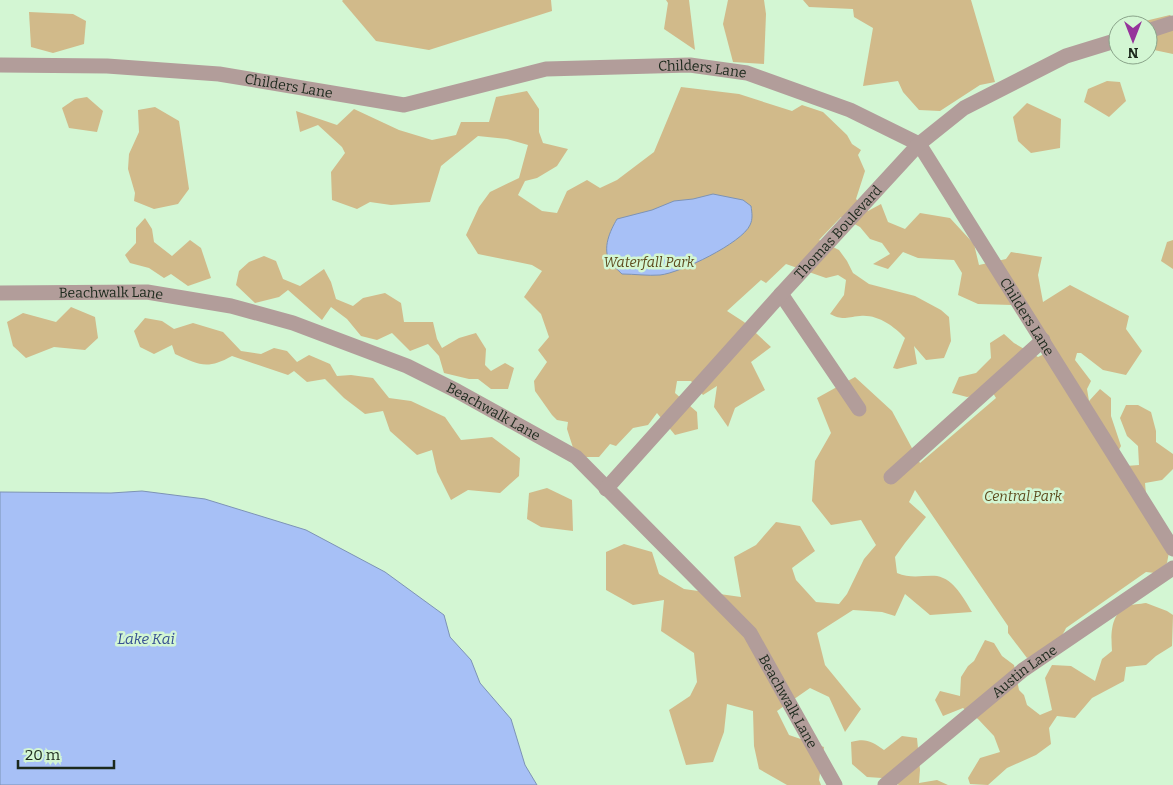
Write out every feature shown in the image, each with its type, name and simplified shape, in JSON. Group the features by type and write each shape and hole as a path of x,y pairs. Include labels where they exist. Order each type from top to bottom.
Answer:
{"street":[{"path":"1158,28 1173,23"},
{"name":"Thomas Boulevard","path":"606,489 919,144 964,108 1066,56 1108,43"},
{"name":"Childers Lane","path":"0,65 107,66 219,74 404,105 546,69 690,65 747,73 850,110 919,144 1173,548"},
{"name":"Beachwalk Lane","path":"0,293 147,292 231,306 293,323 408,366 576,456 606,489 750,633 836,785"},
{"path":"781,294 859,409"},
{"path":"891,477 1043,340"},
{"name":"Austin Lane","path":"885,785 1022,670 1173,568"}],"green space":[{"path":"343,0 551,0 552,11 429,50 376,41"},
{"path":"666,0 689,0 695,50 664,29 668,3"},
{"path":"728,0 764,0 766,14 764,64 733,62 723,24"},
{"path":"803,0 971,0 995,82 980,85 940,111 919,110 903,92 898,81 863,86 873,28 854,17 853,9 809,7"},
{"path":"29,12 73,14 86,21 84,44 53,53 31,47"},
{"path":"1170,15 1173,18 1173,54 1158,51 1158,18"},
{"path":"1107,81 1120,82 1126,101 1109,117 1084,102 1088,89"},
{"path":"681,87 739,94 792,111 802,105 823,112 847,135 852,144 861,150 858,155 865,171 856,199 868,211 881,204 888,222 905,229 920,213 950,218 974,244 979,265 1006,259 1011,252 1042,257 1038,275 1043,302 1070,285 1129,316 1126,329 1142,351 1126,375 1103,370 1081,353 1077,353 1075,360 1091,381 1087,389 1089,401 1100,389 1111,398 1111,416 1121,446 1114,459 1126,466 1139,465 1138,446 1127,436 1120,418 1126,405 1138,405 1151,412 1156,431 1156,442 1173,454 1173,469 1162,480 1145,483 1146,494 1172,536 1167,563 1155,573 1146,572 1066,628 1050,646 1027,658 1008,633 1008,626 915,490 909,502 926,517 895,557 897,573 907,576 937,576 949,581 958,590 972,612 930,615 905,594 895,616 882,612 853,610 817,633 825,665 861,709 845,732 829,697 810,688 777,711 789,735 824,747 819,780 821,785 787,785 759,769 754,746 753,711 727,704 724,732 713,762 686,765 669,710 690,696 697,682 694,653 661,631 664,600 633,605 606,590 606,552 624,544 652,552 659,574 684,589 741,597 734,557 756,545 776,522 800,526 815,551 792,568 796,580 816,602 839,604 847,594 864,559 876,545 861,520 831,525 812,501 815,461 831,433 817,398 855,377 892,411 920,463 996,398 993,393 967,397 952,393 959,377 976,373 991,358 990,343 1004,334 1014,343 1038,357 1044,354 1012,305 978,304 958,295 962,273 954,260 918,258 903,252 888,269 873,264 890,254 882,243 870,239 860,227 841,217 819,240 839,250 853,273 869,284 915,296 941,310 949,317 951,341 944,358 926,360 914,346 917,364 897,369 893,368 905,338 896,329 873,317 842,318 830,314 844,295 846,280 838,275 826,278 786,264 766,283 761,280 727,311 744,322 771,347 751,362 765,390 735,408 728,427 714,407 717,386 703,395 691,381 677,381 675,393 697,412 698,429 675,435 657,413 648,425 633,428 616,446 610,444 599,457 576,457 567,429 568,422 557,420 535,391 534,381 547,362 538,350 549,337 541,314 524,297 542,271 532,265 478,254 466,235 479,207 490,192 519,178 528,145 507,139 478,136 441,166 430,202 391,205 370,202 357,209 332,200 331,172 345,153 342,147 318,125 300,132 296,111 337,125 354,109 399,130 432,140 456,135 461,122 489,122 496,97 527,91 539,109 539,132 543,143 568,149 557,166 537,178 525,181 518,195 542,211 557,213 567,191 587,180 600,188 617,180 654,152"},
{"path":"87,97 103,111 97,132 69,128 62,108 75,99"},
{"path":"1027,103 1061,119 1060,148 1031,153 1018,141 1013,117"},
{"path":"155,107 179,121 189,189 178,204 154,209 134,201 135,193 128,169 129,154 139,132 138,110"},
{"path":"145,218 152,229 154,242 172,256 190,240 201,248 211,278 188,286 171,274 164,278 149,268 130,263 125,255 136,243 136,228"},
{"path":"1173,240 1173,269 1161,261 1167,242"},
{"path":"264,256 276,261 283,279 300,286 324,269 331,282 336,299 353,306 363,298 385,293 401,303 404,322 433,322 437,339 442,348 459,338 476,333 486,349 485,365 491,371 505,363 514,368 508,389 491,389 478,379 469,379 444,373 439,356 428,344 410,351 392,333 377,340 361,336 347,319 331,307 322,320 288,290 279,297 255,303 236,285 239,271 249,262"},
{"path":"71,307 95,317 98,338 85,350 54,347 26,358 13,346 7,322 23,313 56,322"},
{"path":"145,318 162,321 174,329 193,323 223,332 241,351 261,354 274,348 287,351 297,362 309,355 330,364 337,376 351,375 373,378 389,398 411,401 445,417 461,440 492,437 520,458 519,476 500,493 468,490 451,500 437,472 432,450 417,455 390,431 383,411 365,414 344,398 325,379 307,382 294,371 288,375 232,356 216,363 197,363 175,354 172,345 154,354 140,347 134,331"},
{"path":"547,488 572,500 573,531 541,527 527,519 529,493"},
{"path":"1146,603 1173,615 1172,646 1146,665 1126,667 1124,681 1092,698 1075,718 1057,716 1049,728 1051,744 1036,755 1007,768 988,785 970,784 968,778 980,758 1000,752 994,736 978,719 963,708 943,716 935,700 940,691 960,696 961,677 968,666 974,661 985,640 994,643 1002,656 1014,665 1019,690 1024,695 1027,705 1040,715 1052,710 1045,678 1052,665 1071,666 1095,681 1102,659 1112,651 1113,626 1117,615 1128,606"},
{"path":"902,736 917,738 920,770 919,783 937,780 948,785 899,785 882,778 867,777 852,764 851,742 868,741 884,750"}],"water":[{"path":"713,194 743,200 751,206 752,218 750,225 745,232 723,248 681,269 660,275 622,274 610,262 607,245 617,219 652,210 674,201"},
{"name":"Lake Kai","path":"142,491 205,499 306,530 385,572 444,615 450,637 471,660 480,683 511,719 525,765 537,785 0,785 0,492 111,493"}],"park label":[{"name":"Waterfall Park","path":"649,262"},
{"name":"Central Park","path":"1023,496"}]}
